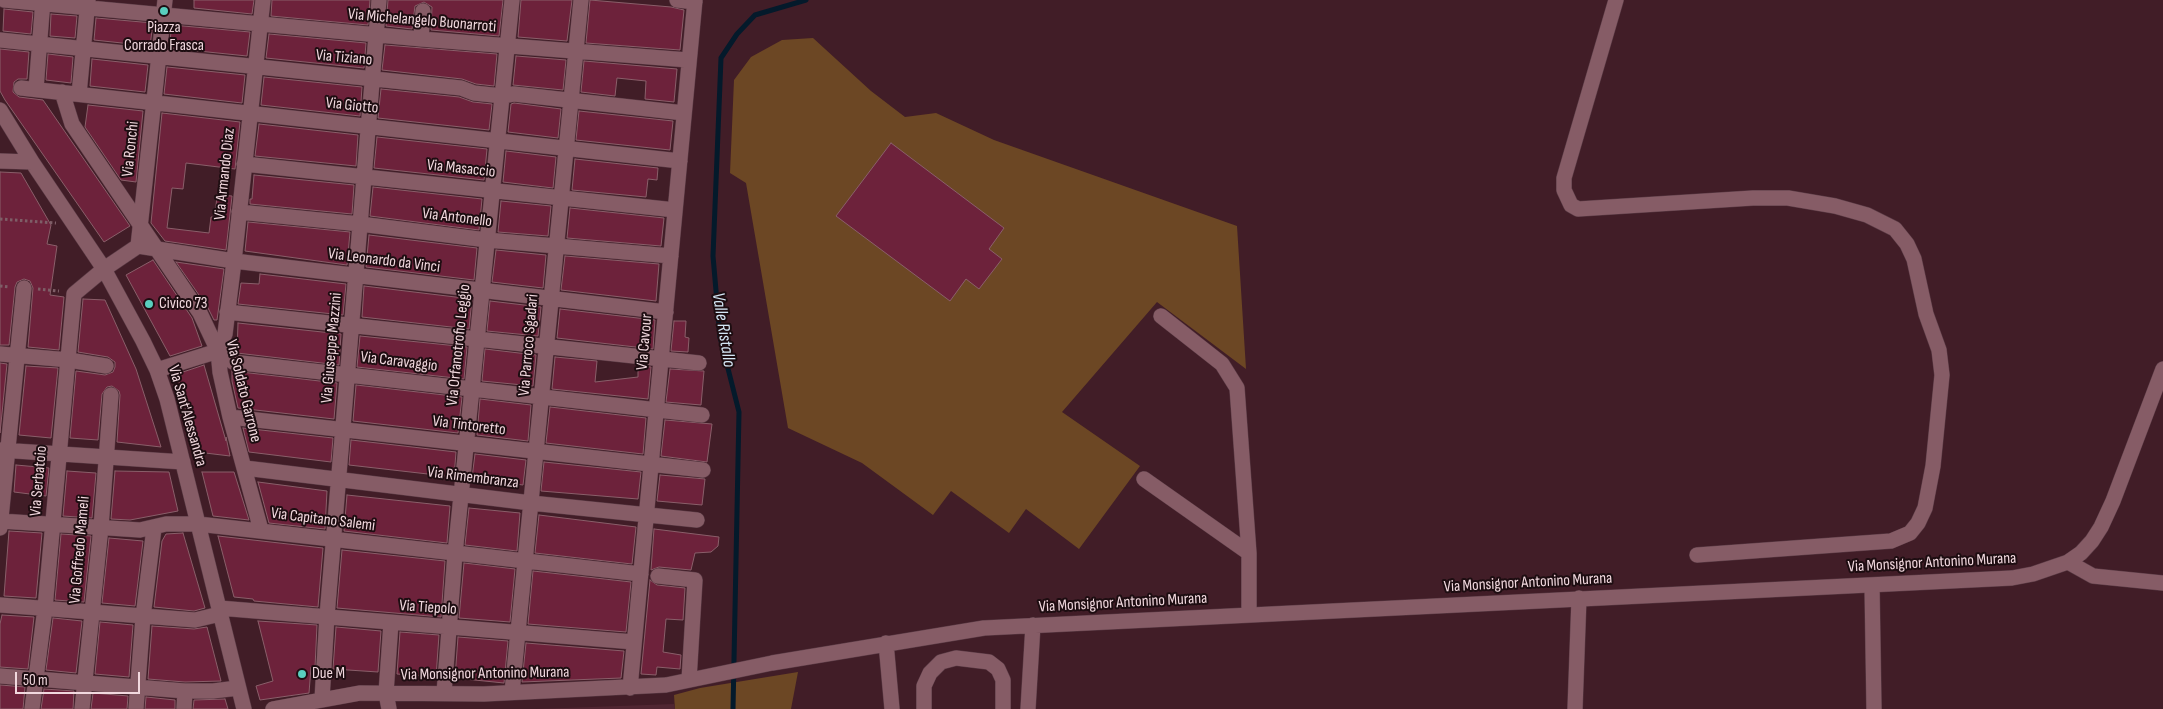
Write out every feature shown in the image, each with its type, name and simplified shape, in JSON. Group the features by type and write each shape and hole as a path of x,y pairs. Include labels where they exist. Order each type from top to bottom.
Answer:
{"street":[{"name":"Via Michelangelo Buonarroti","path":"4,0 164,8 260,25 688,60"},
{"name":"Via Armando Diaz","path":"218,351 224,334 234,261 263,0"},
{"name":"Via Giuseppe Mazzini","path":"322,699 338,480 379,0"},
{"name":"Via Orfanotrofio Leggio","path":"444,693 455,554 512,0"},
{"name":"Via Parroco Sgadari","path":"512,692 581,0"},
{"path":"677,0 695,1"},
{"path":"1616,0 1564,178 1564,190 1570,205 1578,209 1753,198 1788,198 1835,206 1867,215 1895,229 1907,244 1914,259 1926,314 1939,350 1942,375 1933,466 1925,508 1918,523 1910,533 1891,541 1697,556"},
{"name":"Via Cavour","path":"630,688 695,1"},
{"path":"39,45 43,2"},
{"path":"80,94 88,4"},
{"name":"Via Ronchi","path":"138,246 164,8"},
{"path":"421,39 423,10"},
{"name":"Via Tiziano","path":"0,40 83,50 158,55 255,68 373,78 462,88 474,93 502,96 514,94 684,113"},
{"name":"Via Giotto","path":"39,45 28,88 680,161"},
{"name":"Via Soldato Garrone","path":"62,92 72,124 200,313 218,351 220,372 230,417 261,530"},
{"name":"Via Sant'Alessandra","path":"2,117 104,269 143,341 156,370 167,399 244,709"},
{"path":"0,161 32,162"},
{"name":"Via Masaccio","path":"244,164 675,210"},
{"name":"Via Antonello","path":"238,212 360,224 488,240 671,256"},
{"path":"104,269 138,246"},
{"name":"Via Leonardo da Vinci","path":"138,246 234,261 666,312"},
{"name":"Via Serbatoio","path":"32,709 45,608 74,294 104,269"},
{"path":"0,523 4,450 18,355 24,288"},
{"path":"227,312 699,363"},
{"path":"1161,316 1222,364 1237,388 1249,553 1248,614"},
{"path":"156,370 218,351"},
{"name":"Via Caravaggio","path":"218,351 233,362 702,415"},
{"path":"0,354 68,360 106,366"},
{"name":"Via Monsignor Antonino Murana","path":"273,709 360,693 512,692 666,685 772,663 984,628 2012,578 2033,574 2068,562 2081,553 2101,527 2113,501 2163,369"},
{"name":"Via Goffredo Mameli","path":"82,709 101,527 111,395"},
{"name":"Via Tintoretto","path":"230,417 343,428 702,470"},
{"path":"4,450 183,462"},
{"name":"Via Rimembranza","path":"245,468 462,493 531,503 697,520"},
{"path":"1144,479 1249,553"},
{"name":"Via Capitano Salemi","path":"0,523 53,524 140,530 166,524 198,524 641,574"},
{"path":"136,709 143,617 154,528"},
{"path":"2068,562 2093,576 2163,583"},
{"path":"658,576 695,580 693,679"},
{"path":"1872,585 1874,709"},
{"path":"1575,709 1579,598"},
{"name":"Via Tiepolo","path":"0,605 195,620 220,611 327,616 391,623 450,626 634,642"},
{"path":"389,709 386,692 391,623"},
{"path":"1028,709 1033,625"},
{"path":"886,643 892,709"},
{"path":"924,709 924,686 930,673 941,662 956,658 988,662 998,668 1002,680 1003,709"},
{"path":"0,676 185,691 213,691 238,688"},
{"path":"184,709 185,691"}],"path":[{"path":"0,220 54,224 68,216"}],"shaded area":[{"path":"813,38 871,91 905,117 936,113 994,140 1237,226 1246,369 1157,302 1062,412 1140,466 1079,549 1026,509 1009,533 951,491 933,515 862,463 788,428 746,183 730,173 734,80 751,57 782,40"},
{"path":"798,672 791,709 675,709 674,695 700,688"},
{"path":"674,704 675,709 536,709"}],"building":[{"path":"194,0 254,0 252,14 194,8"},
{"path":"272,0 370,0 368,25 271,16"},
{"path":"388,0 503,0 499,36 431,30 432,7 424,2 415,6 412,29 386,26"},
{"path":"521,0 572,0 567,41 518,37"},
{"path":"590,0 671,7 684,10 680,50 586,43"},
{"path":"4,9 33,12 31,34 3,31"},
{"path":"51,14 77,16 75,38 50,36"},
{"path":"96,18 153,23 150,46 94,40"},
{"path":"172,25 250,32 247,56 169,48"},
{"path":"269,34 366,43 364,68 266,58"},
{"path":"385,45 497,54 494,86 476,84 462,79 382,70"},
{"path":"0,49 29,52 27,79 18,79 14,82 13,92 19,97 43,100 130,226 104,242 0,91"},
{"path":"48,54 73,57 71,83 46,80"},
{"path":"516,56 566,60 563,90 513,85"},
{"path":"92,59 148,65 145,92 90,86"},
{"path":"584,61 677,69 674,102 645,99 646,81 617,78 615,96 581,92"},
{"path":"167,67 245,75 242,103 164,94"},
{"path":"264,77 362,87 360,116 261,105"},
{"path":"381,89 459,97 473,102 492,104 489,130 378,118"},
{"path":"511,104 561,109 558,138 508,132"},
{"path":"88,105 143,111 136,182 121,180 85,127"},
{"path":"579,111 673,121 670,150 576,140"},
{"path":"162,113 240,122 235,169 186,163 183,189 172,188 167,228 209,233 211,217 215,217 217,195 232,196 226,250 165,241 151,223"},
{"path":"259,124 358,135 356,166 255,156"},
{"path":"377,137 487,149 484,180 374,168"},
{"path":"891,143 1004,228 989,249 1002,259 979,289 966,279 950,301 836,216"},
{"path":"506,151 556,157 553,188 503,182"},
{"path":"575,159 658,168 657,180 648,179 646,197 572,190"},
{"path":"0,172 21,173 51,225 47,244 57,246 50,295 64,297 59,350 28,347 33,288 30,281 24,279 17,282 15,287 9,345 0,345"},
{"path":"254,175 354,185 352,214 250,204"},
{"path":"373,187 482,199 479,230 370,216"},
{"path":"501,201 551,206 548,236 498,232"},
{"path":"570,208 664,218 661,246 567,238"},
{"path":"248,222 350,232 347,265 245,251"},
{"path":"369,235 477,248 474,280 366,267"},
{"path":"496,250 546,255 543,288 492,282"},
{"path":"565,256 659,264 656,301 561,290"},
{"path":"153,260 192,318 202,346 170,356 126,275"},
{"path":"176,262 224,269 217,320 214,320 208,308"},
{"path":"260,274 346,284 343,315 238,304 241,283 259,284"},
{"path":"364,286 472,299 469,329 362,317"},
{"path":"83,299 105,300 136,369 161,447 117,442 120,395 119,391 112,386 107,387 102,394 98,440 70,438 76,371 105,375 113,372 115,367 115,362 108,357 78,352"},
{"path":"490,301 541,307 538,336 487,331"},
{"path":"560,309 655,320 653,349 557,338"},
{"path":"674,321 686,321 685,337 689,338 688,352 671,351"},
{"path":"238,323 341,334 339,365 237,353"},
{"path":"360,336 467,347 464,379 357,367"},
{"path":"485,349 536,355 533,386 482,381"},
{"path":"555,357 597,361 595,382 638,377 638,366 651,367 648,399 552,389"},
{"path":"0,363 7,364 0,433"},
{"path":"204,365 230,456 197,452 177,374"},
{"path":"26,366 58,368 51,438 19,435"},
{"path":"670,369 704,371 701,405 666,402"},
{"path":"232,371 337,383 334,419 238,408 232,381"},
{"path":"356,385 462,397 458,433 353,421"},
{"path":"480,399 531,405 528,441 477,435"},
{"path":"550,407 646,418 643,454 546,443"},
{"path":"665,420 712,424 707,462 661,456"},
{"path":"243,428 333,438 331,462 249,452"},
{"path":"351,440 456,452 454,477 349,465"},
{"path":"475,454 526,460 523,485 472,478"},
{"path":"544,462 641,472 638,499 541,491"},
{"path":"16,465 49,468 46,496 14,492"},
{"path":"67,471 96,473 92,518 63,516"},
{"path":"115,471 169,472 178,511 130,520 111,519"},
{"path":"202,472 234,472 249,520 213,516"},
{"path":"660,475 705,479 702,505 657,501"},
{"path":"258,482 327,491 325,529 269,523"},
{"path":"347,495 450,506 447,543 344,531"},
{"path":"469,508 520,513 517,551 465,545"},
{"path":"539,515 636,527 632,564 535,553"},
{"path":"654,529 719,537 718,546 711,552 695,553 691,570 659,567 651,570"},
{"path":"9,531 42,533 36,598 4,596"},
{"path":"183,533 205,608 194,611 154,607 162,541 166,534"},
{"path":"61,534 91,536 84,602 55,600"},
{"path":"218,536 323,548 318,607 254,601 253,599 234,597"},
{"path":"109,538 143,541 135,606 102,603"},
{"path":"342,550 445,561 441,617 337,608"},
{"path":"464,563 515,569 510,622 459,618"},
{"path":"533,571 631,582 626,632 528,624"},
{"path":"650,580 657,585 685,588 683,620 666,619 663,652 681,655 680,669 657,667 656,675 641,674"},
{"path":"2,615 34,617 28,669 0,667 0,624"},
{"path":"53,618 82,621 76,673 46,670"},
{"path":"258,621 317,625 315,667 311,667 309,693 260,700 256,686 273,681"},
{"path":"100,622 133,625 129,677 95,674"},
{"path":"152,626 194,629 207,627 221,681 185,682 148,679"},
{"path":"336,627 381,631 378,672 333,669"},
{"path":"400,632 439,635 436,677 397,674"},
{"path":"458,637 508,641 504,683 455,678"},
{"path":"526,643 624,651 621,678 522,682"},
{"path":"0,685 25,687 23,709 0,709"},
{"path":"44,689 74,691 73,709 41,709"},
{"path":"93,693 128,696 127,709 91,709"},
{"path":"146,697 175,700 175,709 145,709"},
{"path":"225,699 228,709 193,709 194,700"}],"waterway":[{"name":"Valle Ristallo","path":"733,709 739,412 720,337 713,256 721,58 737,34 755,15 806,0"}],"place":[{"name":"Piazza Corrado Frasca","path":"164,11"},
{"name":"Civico 73","path":"149,304"},
{"name":"Due M","path":"302,674"}]}
